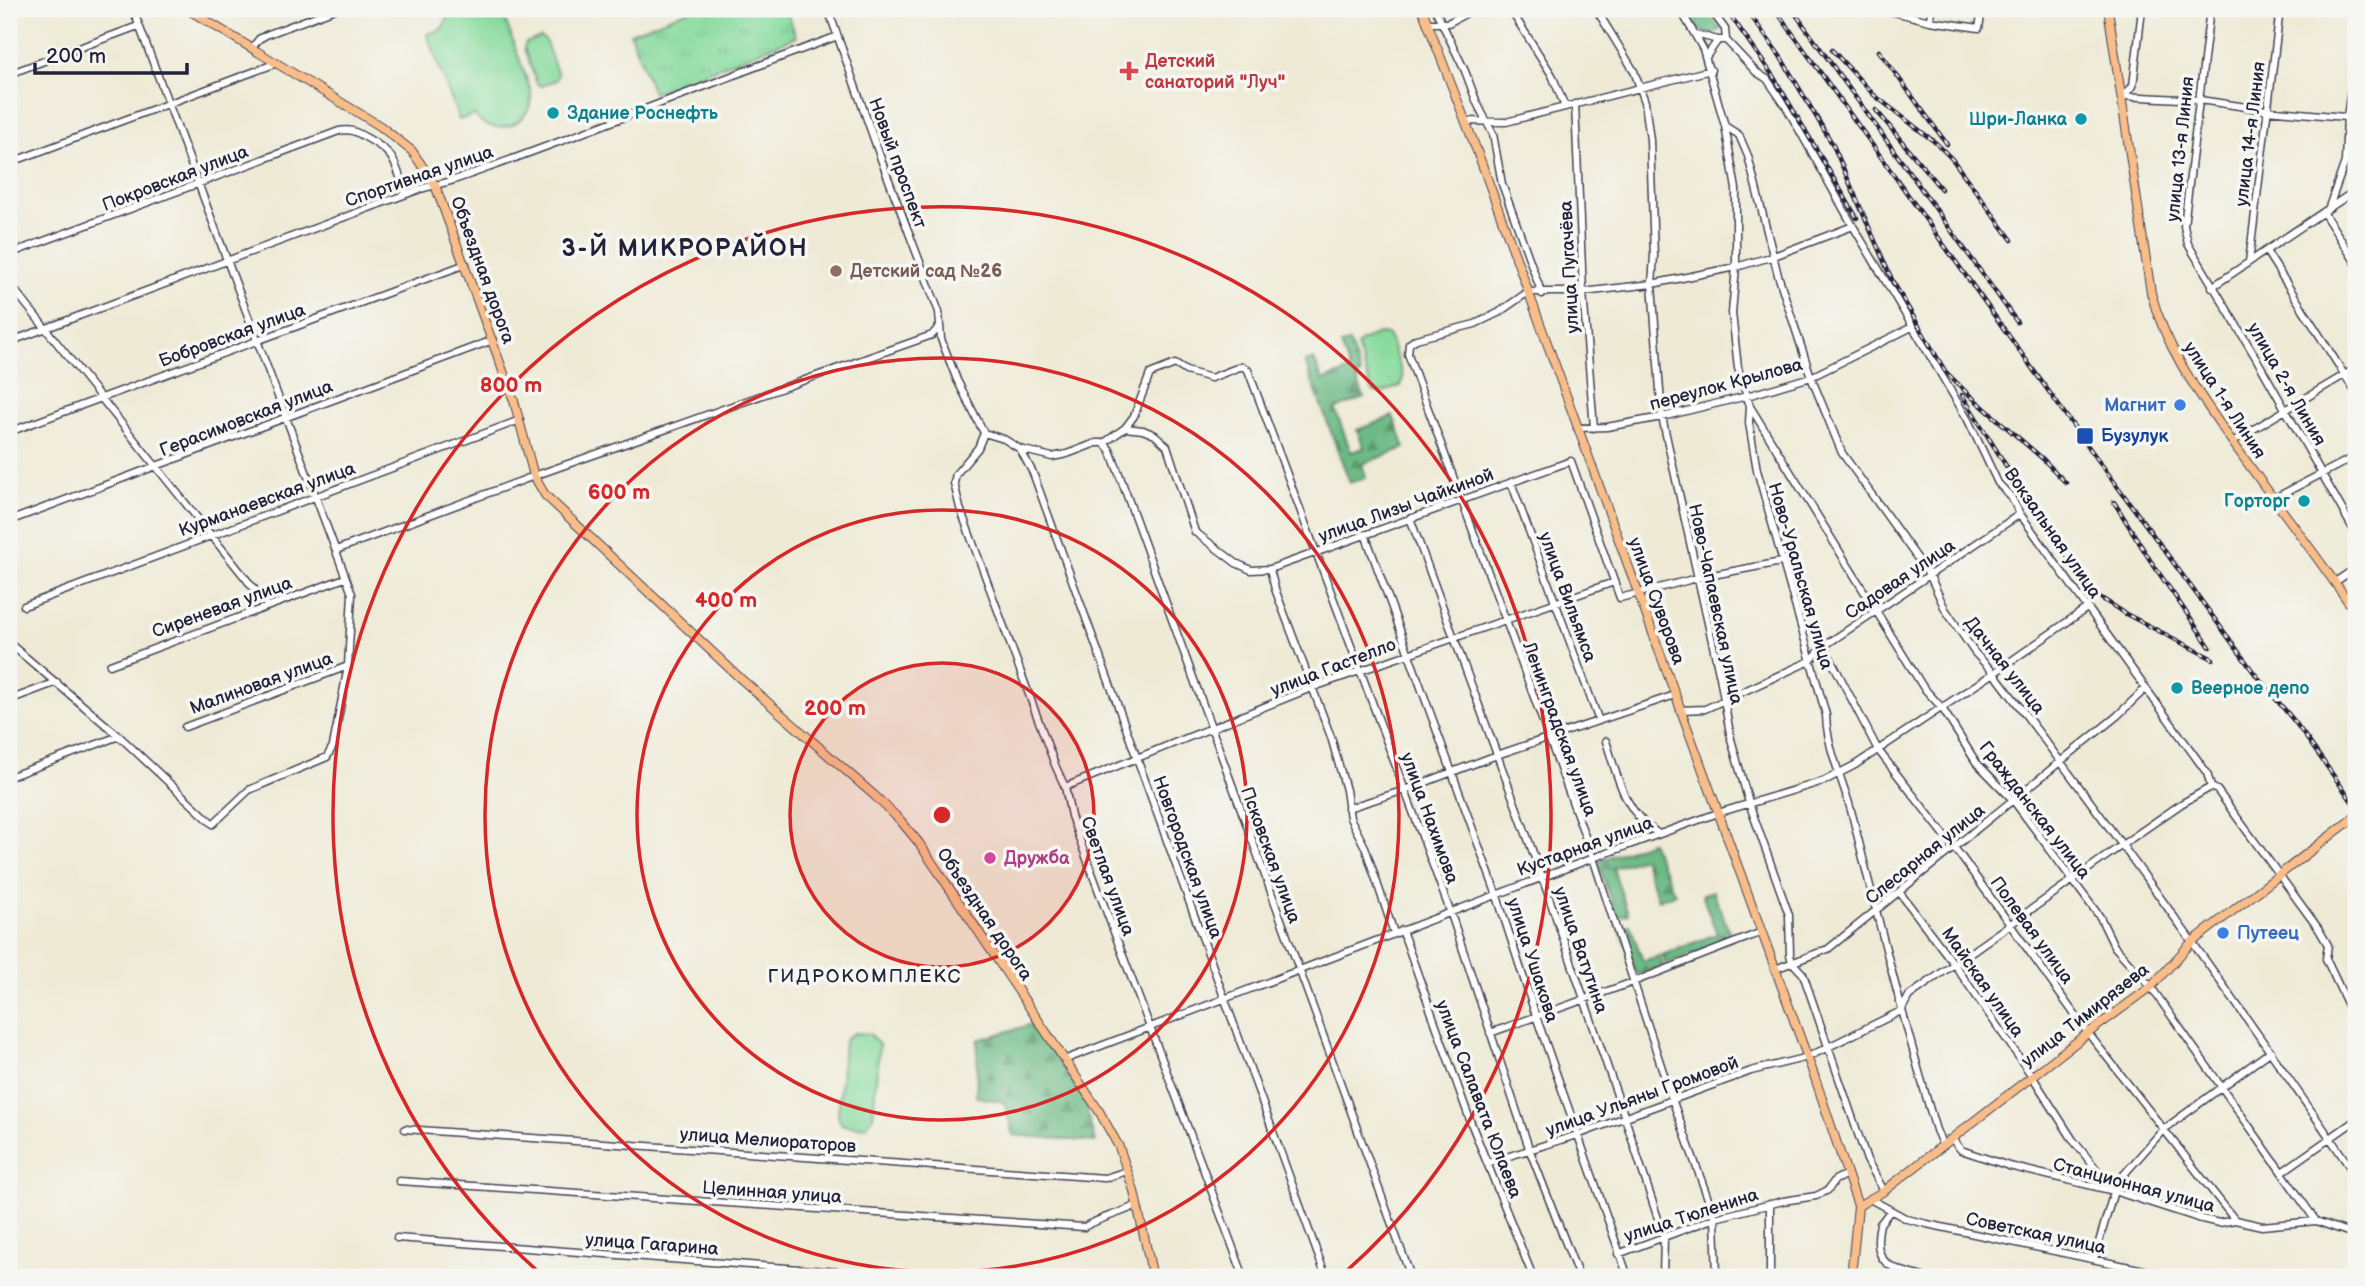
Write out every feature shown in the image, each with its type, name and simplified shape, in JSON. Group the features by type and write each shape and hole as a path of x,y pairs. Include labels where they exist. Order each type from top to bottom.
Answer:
{"main road":[{"name":"Объездная дорога","path":"187,9 392,134 412,151 435,185 466,264 520,420 534,477 545,495 741,679 900,820 919,843 1099,1111 1119,1147 1138,1205 1153,1277"},
{"name":"улица Суворова","path":"1422,9 1808,1057 1858,1206"},
{"name":"улица 1-я Линия","path":"2108,9 2154,304 2176,358 2232,442 2356,613"},
{"name":"улица Тимирязева","path":"1858,1206 1884,1191 2151,987 2192,942 2356,816"},
{"path":"1851,1277 1858,1206"}],"street":[{"path":"9,642 120,736 213,824 248,790 327,757 333,746 348,666 352,594 133,9"},
{"path":"252,48 259,38 335,9"},
{"name":"Новый проспект","path":"828,9 939,312 939,327 957,380 984,433"},
{"path":"1435,9 1493,134 1502,184 1542,294"},
{"path":"1427,23 1448,23 1474,9"},
{"path":"1510,9 1552,75 1565,107"},
{"name":"Ново-Чапаевская улица","path":"1596,9 1633,71 1645,102 1650,140 1654,256 1652,284 1662,417 1720,677 1731,739 1749,803 1788,915 1790,955 1804,974 1867,1160 1884,1191"},
{"name":"Ново-Уральская улица","path":"1680,9 1711,70 1725,126 1736,189 1736,267 1732,313 1738,368 1750,406 1749,423 1756,470 1826,715 1827,736 1849,798 1901,1011 1943,1146"},
{"name":"Вокзальная улица","path":"1710,9 1725,29 1722,40 1773,88 1968,420 1998,482 2207,773 2211,787 2217,790 2281,875 2328,945 2326,959 2356,1023"},
{"path":"1882,9 1930,21 1979,28 1982,9"},
{"path":"1930,21 1931,9"},
{"path":"2122,96 2133,86 2142,9"},
{"name":"улица 13-я Линия","path":"2210,9 2184,226 2188,244 2212,286"},
{"name":"улица 14-я Линия","path":"2249,262 2280,9"},
{"path":"9,74 138,26"},
{"path":"1695,34 1722,40"},
{"name":"Спортивная улица","path":"9,342 406,194 582,133 838,36"},
{"path":"1706,57 1722,40"},
{"path":"2326,210 2345,162 2347,117 2356,55"},
{"path":"9,163 277,63"},
{"path":"1465,121 1506,122 1711,70"},
{"path":"2122,96 2200,100 2266,110 2356,118"},
{"name":"улица Пугачёва","path":"1575,104 1583,292 1594,428"},
{"name":"Дачная улица","path":"1725,126 1739,135 1748,156 1774,256 1811,377 1842,453 1930,576 1945,609 1975,653 1994,673 2122,845 2271,1051 2356,1176"},
{"name":"Покровская улица","path":"9,254 350,129 391,153 406,194"},
{"path":"2212,286 2356,190"},
{"path":"2326,210 2356,263"},
{"path":"1528,292 1583,292 1652,284 1736,267 1774,256 1853,226"},
{"path":"2266,251 2356,393"},
{"name":"Бобровская улица","path":"9,432 466,264"},
{"path":"9,283 267,605"},
{"name":"улица 2-я Линия","path":"2212,286 2356,534"},
{"name":"Ленинградская улица","path":"1528,292 1498,313 1475,324 1416,339 1409,344 1408,354 1593,858 1672,1099 1715,1218 1717,1277"},
{"path":"336,550 932,335 939,327"},
{"name":"переулок Крылова","path":"1577,428 1607,427 1662,417 1811,377 1912,327"},
{"name":"Герасимовская улица","path":"9,521 493,340"},
{"name":"улица Нахимова","path":"1125,428 1134,416 1150,373 1175,364 1186,371 1211,378 1242,366 1248,370 1450,911 1530,1152 1579,1277"},
{"path":"2232,442 2356,368"},
{"name":"Гражданская улица","path":"1750,406 1923,687 1942,708 1976,762 2013,800 2073,880 2100,917 2114,946 2151,987 2316,1221"},
{"name":"Курманаевская улица","path":"24,606 520,420"},
{"path":"984,433 1004,439 1020,449 1052,457 1104,443 1125,428"},
{"name":"улица Лизы Чайкиной","path":"1125,428 1143,430 1155,435 1167,446 1195,532 1236,563 1251,570 1270,569 1317,553 1570,461 1614,582"},
{"name":"Светлая улица","path":"984,433 978,448 956,474 954,483 960,508 1065,787 1071,816 1244,1277"},
{"name":"Псковская улица","path":"1104,443 1110,450 1118,471 1411,1277"},
{"name":"Новгородская улица","path":"1020,449 1033,473 1138,757 1326,1277"},
{"path":"2273,499 2356,456"},
{"name":"улица Вильямса","path":"1511,482 1599,720"},
{"name":"Садовая улица","path":"1680,710 1705,709 1810,661 1824,646 2020,514"},
{"name":"улица Ватутина","path":"1410,518 1542,877 1582,1000 1625,1118 1664,1237 1663,1277"},
{"name":"улица Ушакова","path":"1365,534 1496,894 1628,1277"},
{"path":"1614,582 1620,598 1697,578 1781,562"},
{"path":"2335,582 2356,568"},
{"path":"1270,569 1275,589 1331,737 1346,790 1350,818 1365,847 1394,933"},
{"name":"Сиреневая улица","path":"110,665 345,578"},
{"name":"улица Гастелло","path":"1065,787 1311,688 1614,582"},
{"name":"Кустарная улица","path":"1064,1060 1593,858 1718,813 1824,781 1942,708 2087,608"},
{"name":"Полевая улица","path":"1824,646 1878,750 1955,848 2088,1033 2235,1220"},
{"name":"Малиновая улица","path":"185,727 348,666"},
{"path":"9,700 57,682"},
{"name":"Слесарная улица","path":"1775,969 1828,949 2117,716 2147,688"},
{"path":"1348,808 1675,695"},
{"path":"9,777 120,736"},
{"path":"1606,741 1630,809 1643,825 1659,834"},
{"path":"1901,1011 1909,996 2181,804 2211,787"},
{"name":"Майская улица","path":"1900,893 1954,964 2073,1140 2114,1191"},
{"name":"улица Салавата Юлаева","path":"1402,930 1427,1005 1533,1277"},
{"path":"1490,1033 1762,932"},
{"name":"улица Ульяны Громовой","path":"1488,1163 1530,1152 1751,1071 1808,1057 1901,1011"},
{"path":"2094,1259 2120,1179 2163,1130 2271,1051"},
{"path":"2282,1172 2356,1120"},
{"name":"улица Мелиораторов","path":"405,1129 1105,1178 1128,1171"},
{"name":"Станционная улица","path":"1952,1139 1961,1150 2009,1166 2114,1191 2197,1218 2219,1223 2235,1220 2262,1226 2316,1221 2356,1235"},
{"name":"улица Тюленина","path":"1619,1254 1715,1218 1816,1196 1828,1191 1835,1180 1847,1174"},
{"name":"Целинная улица","path":"399,1181 1084,1227 1103,1216 1119,1214 1138,1205"},
{"name":"Советская улица","path":"1870,1199 1907,1219 2177,1277"},
{"path":"1770,1204 1770,1277"},
{"path":"1891,1210 1880,1224 1880,1257 1892,1268 1923,1277"},
{"name":"улица Гагарина","path":"397,1238 905,1277"}],"green space":[{"path":"455,9 494,9 506,22 531,92 529,109 511,125 486,125 474,115 459,120 427,34 442,29"},
{"path":"692,9 786,9 796,37 653,93 630,33"},
{"path":"1686,9 1706,9 1721,30 1712,35 1698,30"},
{"path":"540,37 545,40 558,75 556,80 542,86 537,84 524,48 526,43"},
{"path":"1379,334 1388,335 1403,376 1401,386 1381,393 1374,392 1371,388 1357,346 1361,341"},
{"path":"1349,342 1361,375 1356,377 1364,398 1335,409 1351,452 1364,448 1357,430 1393,416 1405,448 1362,464 1366,477 1350,483 1305,362 1314,359 1323,381 1350,370 1341,345"},
{"path":"1651,842 1675,894 1658,900 1643,858 1613,868 1628,914 1617,917 1597,861"},
{"path":"1713,891 1732,940 1666,964 1662,955 1717,934 1702,895"},
{"path":"1630,925 1643,961 1659,956 1663,966 1637,975 1620,929"},
{"path":"1033,1024 1084,1099 1095,1142 1013,1135 1004,1102 976,1097 978,1040"},
{"path":"855,1033 870,1034 879,1045 873,1117 866,1127 843,1125 838,1114 844,1043 847,1037"}],"railway":[{"path":"1726,9 1773,76 1857,218"},
{"path":"1746,9 1780,56 1833,145 1893,282 1945,371 2066,483"},
{"path":"1775,9 2082,438 2356,807"},
{"path":"1792,9 2017,322"},
{"path":"1832,50 1874,95 1936,143 1952,159 2012,240"},
{"path":"1879,51 1947,144"},
{"path":"1876,110 1941,189"},
{"path":"1962,395 2028,501 2086,583 2101,598 2126,614 2213,659"},
{"path":"2114,502 2210,647"}],"place":[{"name":"Детский санаторий \"Луч\"","path":"1129,71"},
{"name":"Здание Роснефть","path":"553,113"},
{"name":"Шри-Ланка","path":"2081,119"},
{"name":"Детский сад №26","path":"836,271"},
{"name":"Магнит","path":"2180,405"},
{"name":"Бузулук","path":"2085,436"},
{"name":"Горторг","path":"2304,501"},
{"name":"Веерное депо","path":"2177,688"},
{"name":"Дружба","path":"990,858"},
{"name":"Путеец","path":"2223,933"}],"district":[{"name":"3-Й МИКРОРАЙОН","path":"685,248"},
{"name":"ГИДРОКОМПЛЕКС","path":"865,975"}]}
